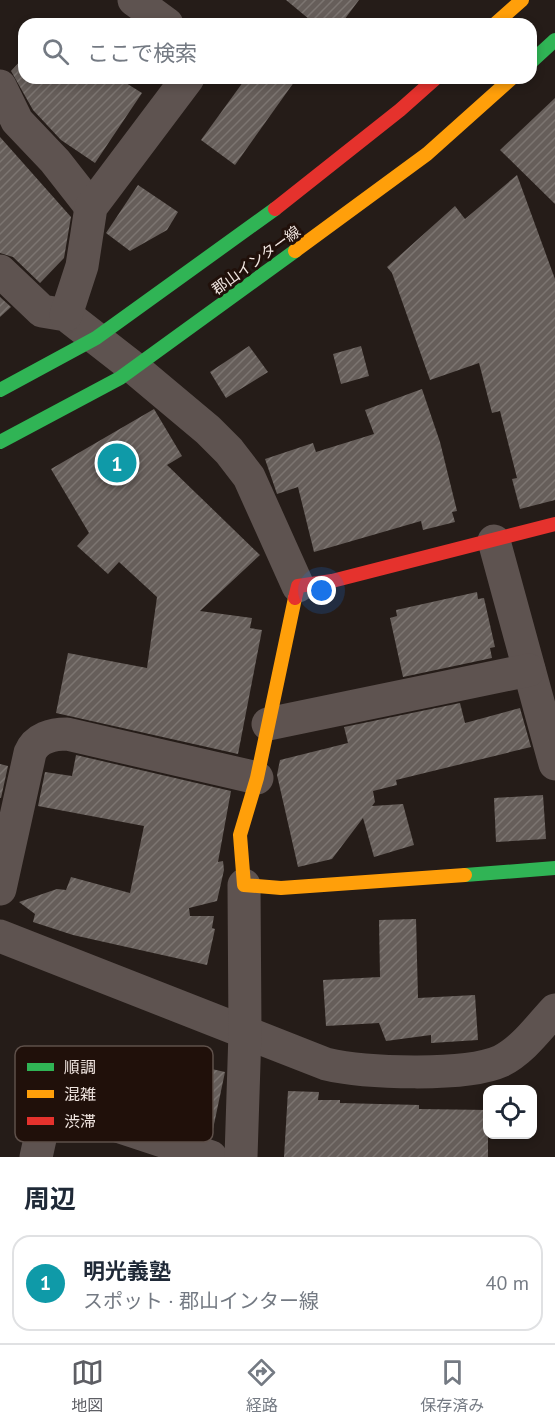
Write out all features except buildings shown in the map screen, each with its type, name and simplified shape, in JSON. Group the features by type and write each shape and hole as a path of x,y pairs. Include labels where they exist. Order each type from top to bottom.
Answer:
{"street":[{"path":"134,0 158,18"},
{"path":"502,18 522,0"},
{"path":"537,56 555,40"},
{"path":"66,315 82,266 92,207 184,84"},
{"path":"0,390 96,338 253,226 400,110 429,84"},
{"name":"郡山インター線","path":"0,442 134,368 427,154 506,84"},
{"path":"0,86 17,121 56,161 92,207"},
{"path":"0,271 42,311 66,315 96,338 229,451 249,477 298,586 257,778 240,835 244,885 245,1032 241,1157"},
{"path":"298,586 332,582 555,524"},
{"path":"494,541 555,764"},
{"path":"268,724 529,670"},
{"path":"0,890 30,753 33,746 48,736 67,734 257,778"},
{"path":"244,885 280,888 555,868"},
{"path":"0,936 326,1064 354,1070 487,1066 515,1053 555,1010"},
{"path":"36,1157 39,1142"},
{"path":"166,1142 211,1157"}],"traffic: fast":[{"path":"537,56 555,40"},
{"path":"0,390 96,338 275,209"},
{"path":"0,442 120,378 295,251"},
{"path":"465,875 555,868"}],"traffic: slow":[{"path":"502,18 522,0"},
{"path":"295,251 427,154 505,84"},
{"path":"295,598 257,778 240,835 244,885 281,888 465,875"}],"traffic: jam":[{"path":"275,209 429,84"},
{"path":"295,598 298,586 332,581 555,524"}],"place":[{"name":"明光義塾","path":"117,463"}]}
